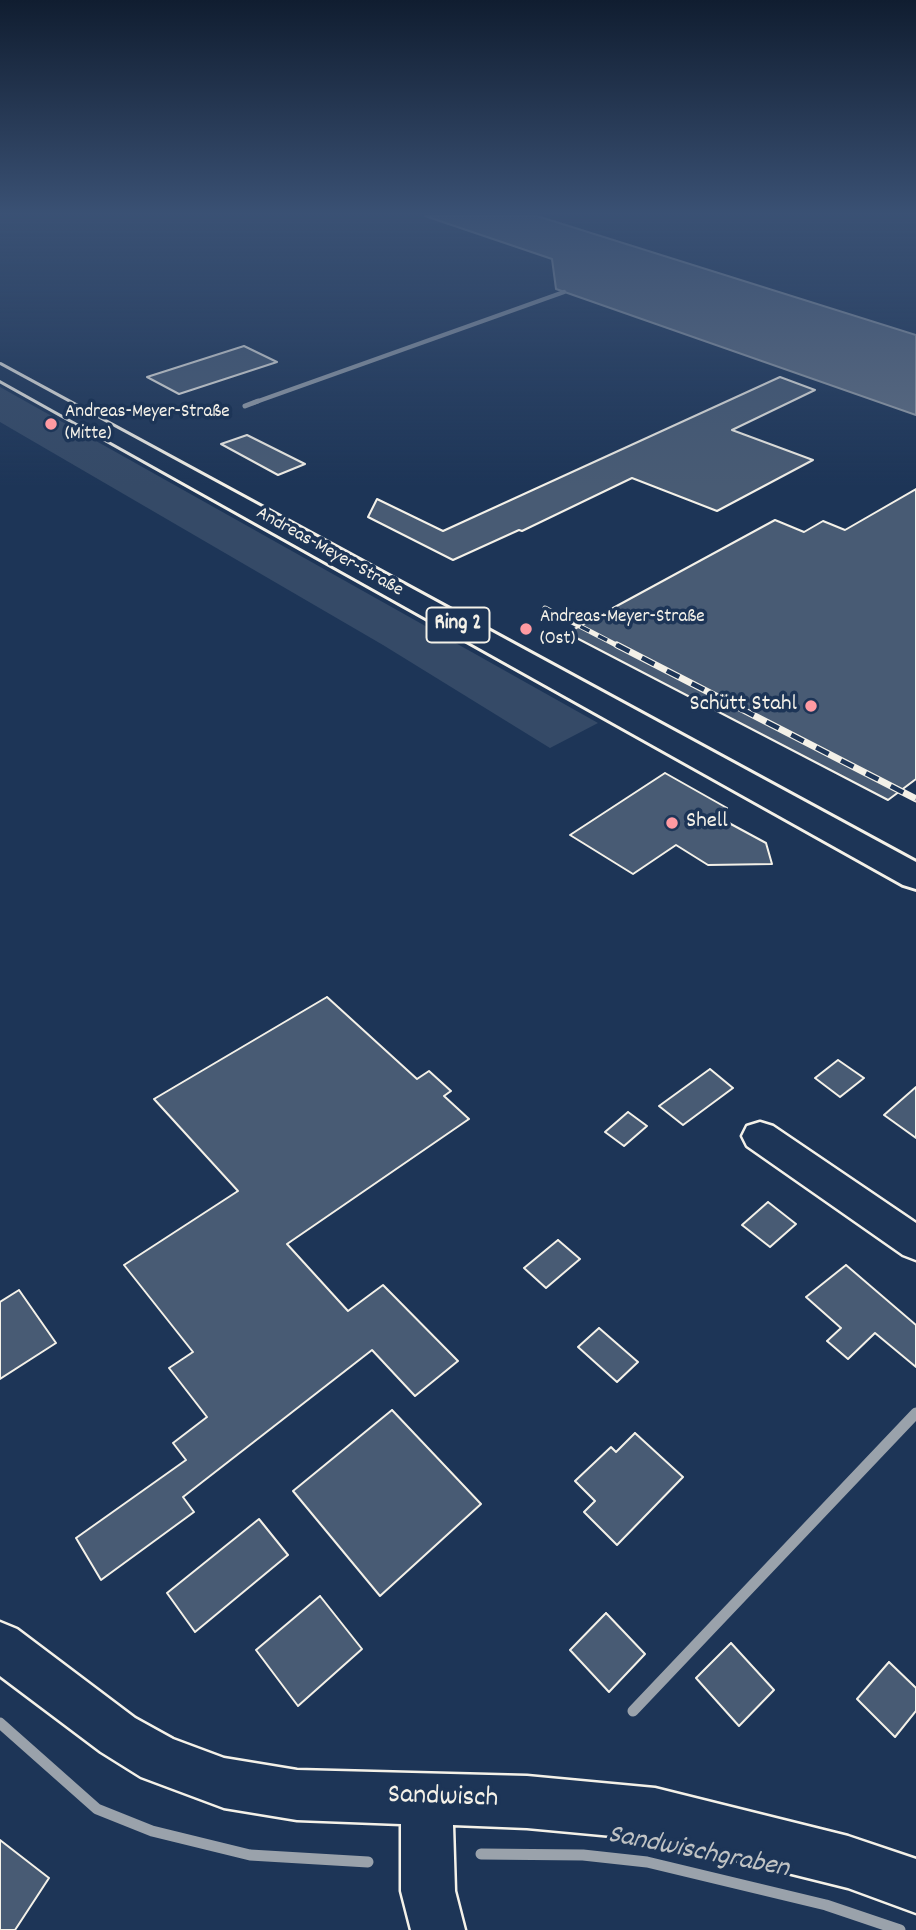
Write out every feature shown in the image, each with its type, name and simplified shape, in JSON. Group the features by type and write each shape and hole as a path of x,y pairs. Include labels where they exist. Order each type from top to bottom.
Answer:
{"main road":[{"name":"Andreas-Meyer-Straße","path":"0,371 916,877"}],"street":[{"path":"760,1136 916,1244"},
{"name":"Sandwisch","path":"0,1646 118,1735 159,1759 224,1783 297,1795 527,1802 655,1814 848,1862 916,1886"},
{"path":"427,1799 428,1891 439,1930"}],"shaded area":[{"path":"605,306 824,306 916,335 916,415"},
{"path":"0,387 598,723 550,748 383,645 0,422"}],"building":[{"path":"244,346 277,362 179,394 147,377"},
{"path":"780,377 815,390 732,430 813,460 717,511 632,478 522,531 453,560 368,517 377,499 443,531"},
{"path":"247,435 305,464 278,475 221,444"},
{"name":"Schütt Stahl","path":"916,489 916,779 888,800 567,633 775,520 804,532 823,521 845,530"},
{"path":"665,773 727,808 716,816 766,843 772,864 708,865 676,845 633,874 570,835"},
{"path":"327,997 417,1079 429,1071 451,1091 444,1096 469,1119 287,1244 348,1311 383,1285 458,1361 415,1396 372,1350 183,1497 194,1512 101,1580 76,1538 186,1460 173,1443 207,1417 169,1368 193,1352 124,1265 238,1191 154,1099"},
{"path":"838,1060 864,1078 840,1097 815,1078"},
{"path":"710,1069 733,1088 683,1125 659,1106"},
{"path":"916,1087 916,1138 884,1115"},
{"path":"628,1112 647,1126 624,1146 605,1132"},
{"path":"768,1202 796,1224 770,1247 742,1225"},
{"path":"558,1240 580,1259 546,1288 524,1268"},
{"path":"846,1265 916,1325 916,1367 875,1333 848,1359 827,1341 841,1328 806,1297"},
{"path":"19,1290 56,1343 0,1379 0,1302"},
{"path":"599,1328 638,1362 617,1382 578,1347"},
{"path":"392,1410 481,1504 380,1596 293,1491"},
{"path":"635,1433 683,1477 617,1545 584,1512 595,1501 575,1481 611,1447 616,1452"},
{"path":"259,1519 288,1555 195,1632 167,1593"},
{"path":"320,1596 362,1649 298,1706 256,1650"},
{"path":"606,1613 645,1654 609,1692 570,1650"},
{"path":"731,1643 774,1690 739,1726 696,1678"},
{"path":"889,1662 916,1688 916,1711 895,1737 857,1699"},
{"path":"0,1840 49,1878 15,1930 0,1930"}],"waterway":[{"path":"253,403 525,306"},
{"path":"245,406 258,401"},
{"path":"633,1711 916,1413"},
{"name":"Sandwischgraben","path":"0,1723 97,1809 152,1831 250,1855 368,1862"},
{"name":"Sandwischgraben","path":"481,1854 583,1855 647,1862 826,1905 900,1930"}],"railway":[{"path":"545,608 620,647"},
{"path":"617,645 916,799"}],"place":[{"name":"Andreas-Meyer-Straße (Mitte)","path":"51,424"},
{"name":"Andreas-Meyer-Straße (Ost)","path":"526,629"},
{"name":"Schütt Stahl","path":"811,706"},
{"name":"Shell","path":"672,823"}]}
